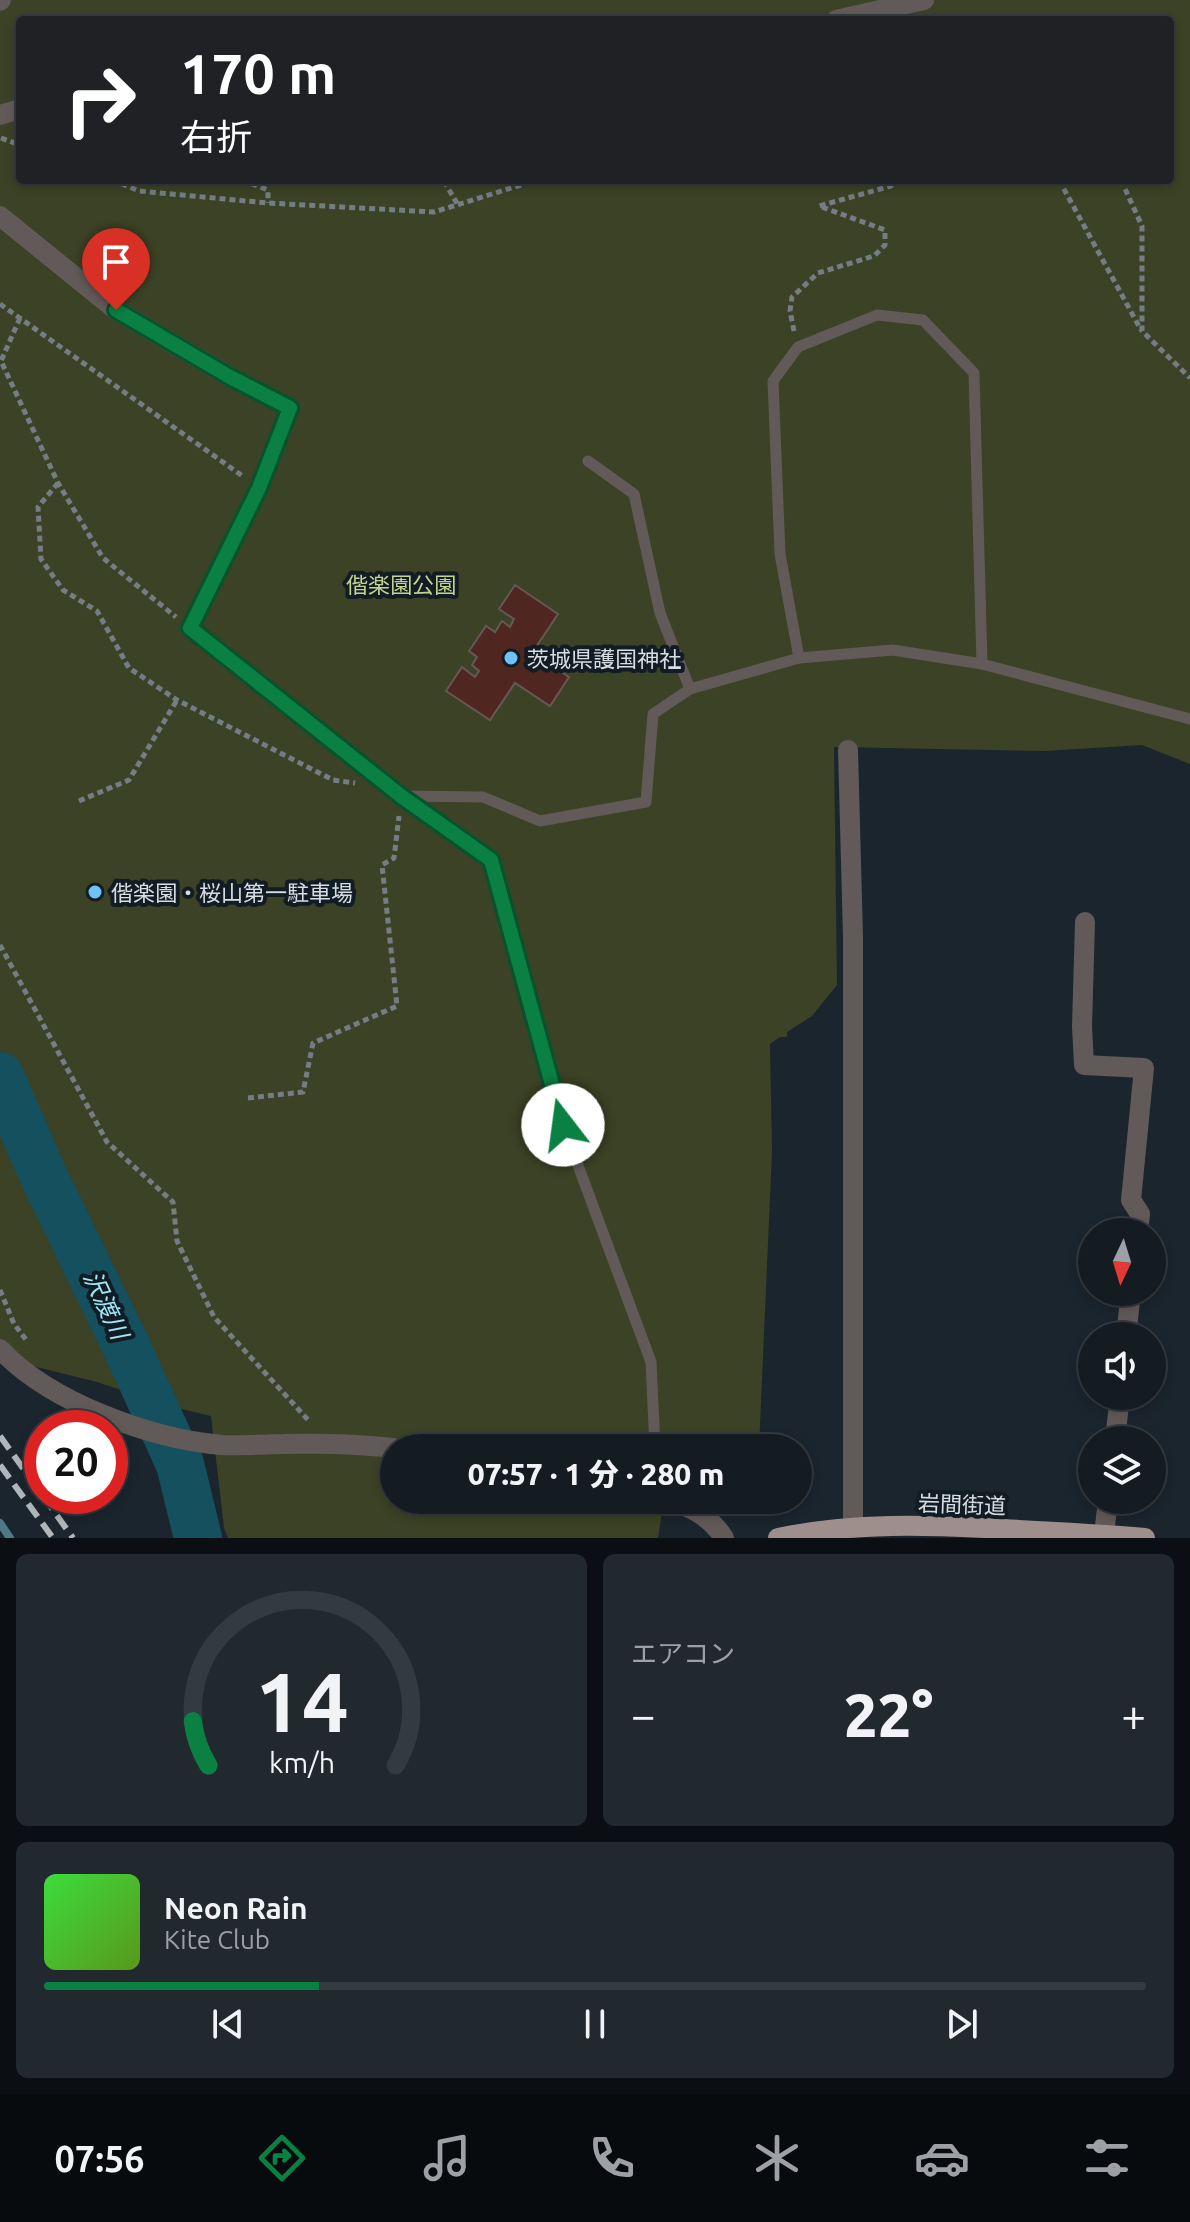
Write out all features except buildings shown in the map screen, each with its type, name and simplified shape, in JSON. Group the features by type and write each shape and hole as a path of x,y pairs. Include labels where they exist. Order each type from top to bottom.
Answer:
{"main road":[{"name":"岩間街道","path":"778,1538 853,1526 964,1527 1145,1538"}],"street":[{"path":"854,16 924,0"},
{"path":"0,216 116,310 230,377"},
{"path":"848,750 853,937 853,1526"},
{"path":"1085,922 1084,1065 1144,1068 1131,1200 1140,1218"},
{"path":"0,1349 57,1392 111,1417 164,1434 225,1445 330,1443 380,1447"},
{"path":"700,1514 724,1538"},
{"path":"1104,1535 1106,1514"}],"lane":[{"path":"799,658 780,554 773,381 798,347 877,315 923,320 974,373 982,664"},
{"path":"230,377 290,408 259,488 190,628 396,792 491,860 563,1125 651,1362 654,1434"},
{"path":"588,461 634,494 660,613 690,689"},
{"path":"396,792 483,797 540,821 646,802 653,714 690,689 799,658 893,650 982,664 1190,719"}],"path":[{"path":"122,184 139,191 268,203 434,212 524,184"},
{"path":"252,184 268,190 268,203"},
{"path":"446,184 458,205"},
{"path":"798,347 790,311 792,297 818,273 874,256 885,245 885,230 819,206 892,184"},
{"path":"1061,184 1142,331 1190,378"},
{"path":"1123,184 1142,226 1142,331"},
{"path":"0,304 259,488"},
{"path":"20,318 1,361 58,483 103,558 190,628"},
{"path":"58,483 38,507 41,559 63,590 97,611 129,668 177,700 333,780 396,792 394,858 382,865 397,1006 313,1043 303,1092 248,1098"},
{"path":"79,801 129,780 177,700"},
{"path":"0,945 107,1142 173,1202 177,1241 214,1317 330,1443"},
{"path":"0,1290 14,1324 30,1343"}],"green space":[{"name":"偕楽園公園","path":"0,0 1190,0 1190,764 1142,745 1045,751 834,747 837,985 812,1016 787,1032 787,1037 780,1037 770,1044 772,1152 760,1434 380,1434 380,1514 662,1514 658,1538 228,1538 224,1528 211,1416 97,1382 0,1358"}],"waterway":[{"name":"沢渡川","path":"0,1076 44,1177 180,1464 198,1538"},
{"path":"0,1523 10,1538"}],"railway":[{"path":"0,1436 24,1470"},
{"path":"0,1465 53,1538"},
{"path":"56,1514 73,1538"}],"place":[{"name":"茨城県護国神社","path":"511,658"},
{"name":"偕楽園・桜山第一駐車場","path":"95,892"}],"route":[{"path":"116,310 230,377 290,408 259,488 190,628 401,796 491,860 563,1125"}]}
